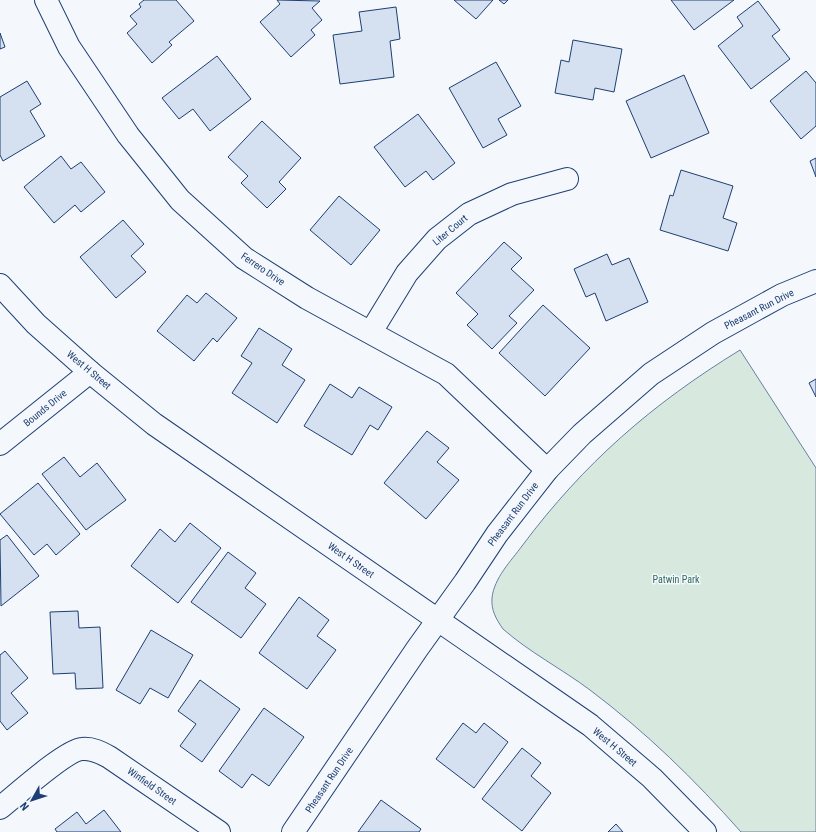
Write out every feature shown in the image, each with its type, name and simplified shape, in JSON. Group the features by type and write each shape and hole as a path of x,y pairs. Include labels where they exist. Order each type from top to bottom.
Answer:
{"street":[{"name":"Ferrero Drive","path":"46,0 70,47 124,129 180,200 244,258 307,298 446,374 547,470"},
{"name":"Liter Court","path":"371,332 407,273 437,239 469,214 512,194 567,179"},
{"name":"Pheasant Run Drive","path":"293,832 497,534 547,470 582,434 651,374 713,333 782,295 816,281"},
{"name":"West H Street","path":"0,285 36,324 90,372 154,424 399,592 590,726 652,778 705,832"},
{"name":"Bounds Drive","path":"0,444 90,372"},
{"name":"Winfield Street","path":"0,808 65,756 82,748 96,750 109,757 219,832"}],"green space":[{"name":"Patwin Park","path":"740,350 816,468 816,832 741,832 688,775 631,723 590,690 503,629 496,618 492,606 493,591 504,570 546,516 595,462 621,437 649,414 678,392"}],"building":[{"path":"144,0 176,0 194,21 169,42 172,45 152,63 127,33 137,24 130,16 141,7 139,4"},
{"path":"277,0 320,1 312,8 322,20 311,30 315,35 291,57 260,22 280,4"},
{"path":"454,0 493,0 476,19"},
{"path":"499,0 508,0 504,4"},
{"path":"671,0 734,0 694,30"},
{"path":"758,1 780,30 772,36 790,59 751,89 718,46 743,26 737,17"},
{"path":"396,7 400,39 390,41 394,77 340,84 333,35 362,31 359,12"},
{"path":"0,33 5,47 0,49"},
{"path":"573,40 622,49 614,92 595,88 593,100 555,93 561,60 569,62"},
{"path":"217,56 251,99 210,131 193,109 179,119 162,98"},
{"path":"496,62 521,106 498,119 507,135 483,148 449,88"},
{"path":"806,71 816,83 816,126 801,139 770,101"},
{"path":"684,75 709,133 651,158 626,101"},
{"path":"27,81 41,104 30,111 45,136 3,161 0,155 0,97"},
{"path":"418,114 455,163 433,180 426,171 405,187 374,147"},
{"path":"262,121 301,158 279,182 286,189 267,208 241,183 248,176 228,157"},
{"path":"61,156 71,169 81,162 105,192 81,212 75,205 54,223 24,187"},
{"path":"816,158 816,177 810,161"},
{"path":"681,170 733,186 723,218 737,223 728,251 660,230 670,195 673,196"},
{"path":"339,196 380,230 351,265 310,230"},
{"path":"123,220 144,244 131,256 146,272 116,298 80,257"},
{"path":"504,242 522,258 511,269 534,290 509,316 517,323 492,349 467,325 478,314 456,293"},
{"path":"607,254 612,265 629,258 648,302 606,321 595,293 586,297 574,269"},
{"path":"206,293 237,318 217,342 213,338 194,361 157,331 187,295 197,303"},
{"path":"543,305 590,348 545,396 499,353"},
{"path":"259,328 292,349 282,365 305,380 277,423 232,393 252,363 241,356"},
{"path":"816,379 816,397 809,383"},
{"path":"330,384 352,398 359,387 392,407 378,430 370,425 352,455 304,426"},
{"path":"427,431 449,448 437,462 459,480 426,519 384,483"},
{"path":"64,457 80,477 97,463 126,500 86,530 42,474"},
{"path":"38,483 80,534 56,555 47,544 34,555 0,514"},
{"path":"190,523 221,548 178,603 131,566 160,529 175,542"},
{"path":"7,535 39,576 1,606 0,540"},
{"path":"228,552 256,573 245,588 266,604 241,638 191,602"},
{"path":"299,597 329,620 317,636 336,650 307,689 259,653"},
{"path":"78,611 79,628 100,627 103,688 76,689 75,673 53,674 50,612"},
{"path":"151,630 193,655 168,698 150,688 140,704 116,690"},
{"path":"5,651 28,678 11,693 28,713 7,730 0,721 0,655"},
{"path":"200,680 240,709 202,762 180,746 196,724 178,711"},
{"path":"264,708 304,737 269,786 252,774 242,788 219,771"},
{"path":"463,723 476,733 484,723 508,742 474,788 436,759"},
{"path":"522,748 541,763 531,776 551,793 522,831 482,799"},
{"path":"381,800 421,829 419,832 358,832"},
{"path":"104,810 121,832 57,832 55,829 77,812 86,824"},
{"path":"616,824 623,832 608,832"}]}
